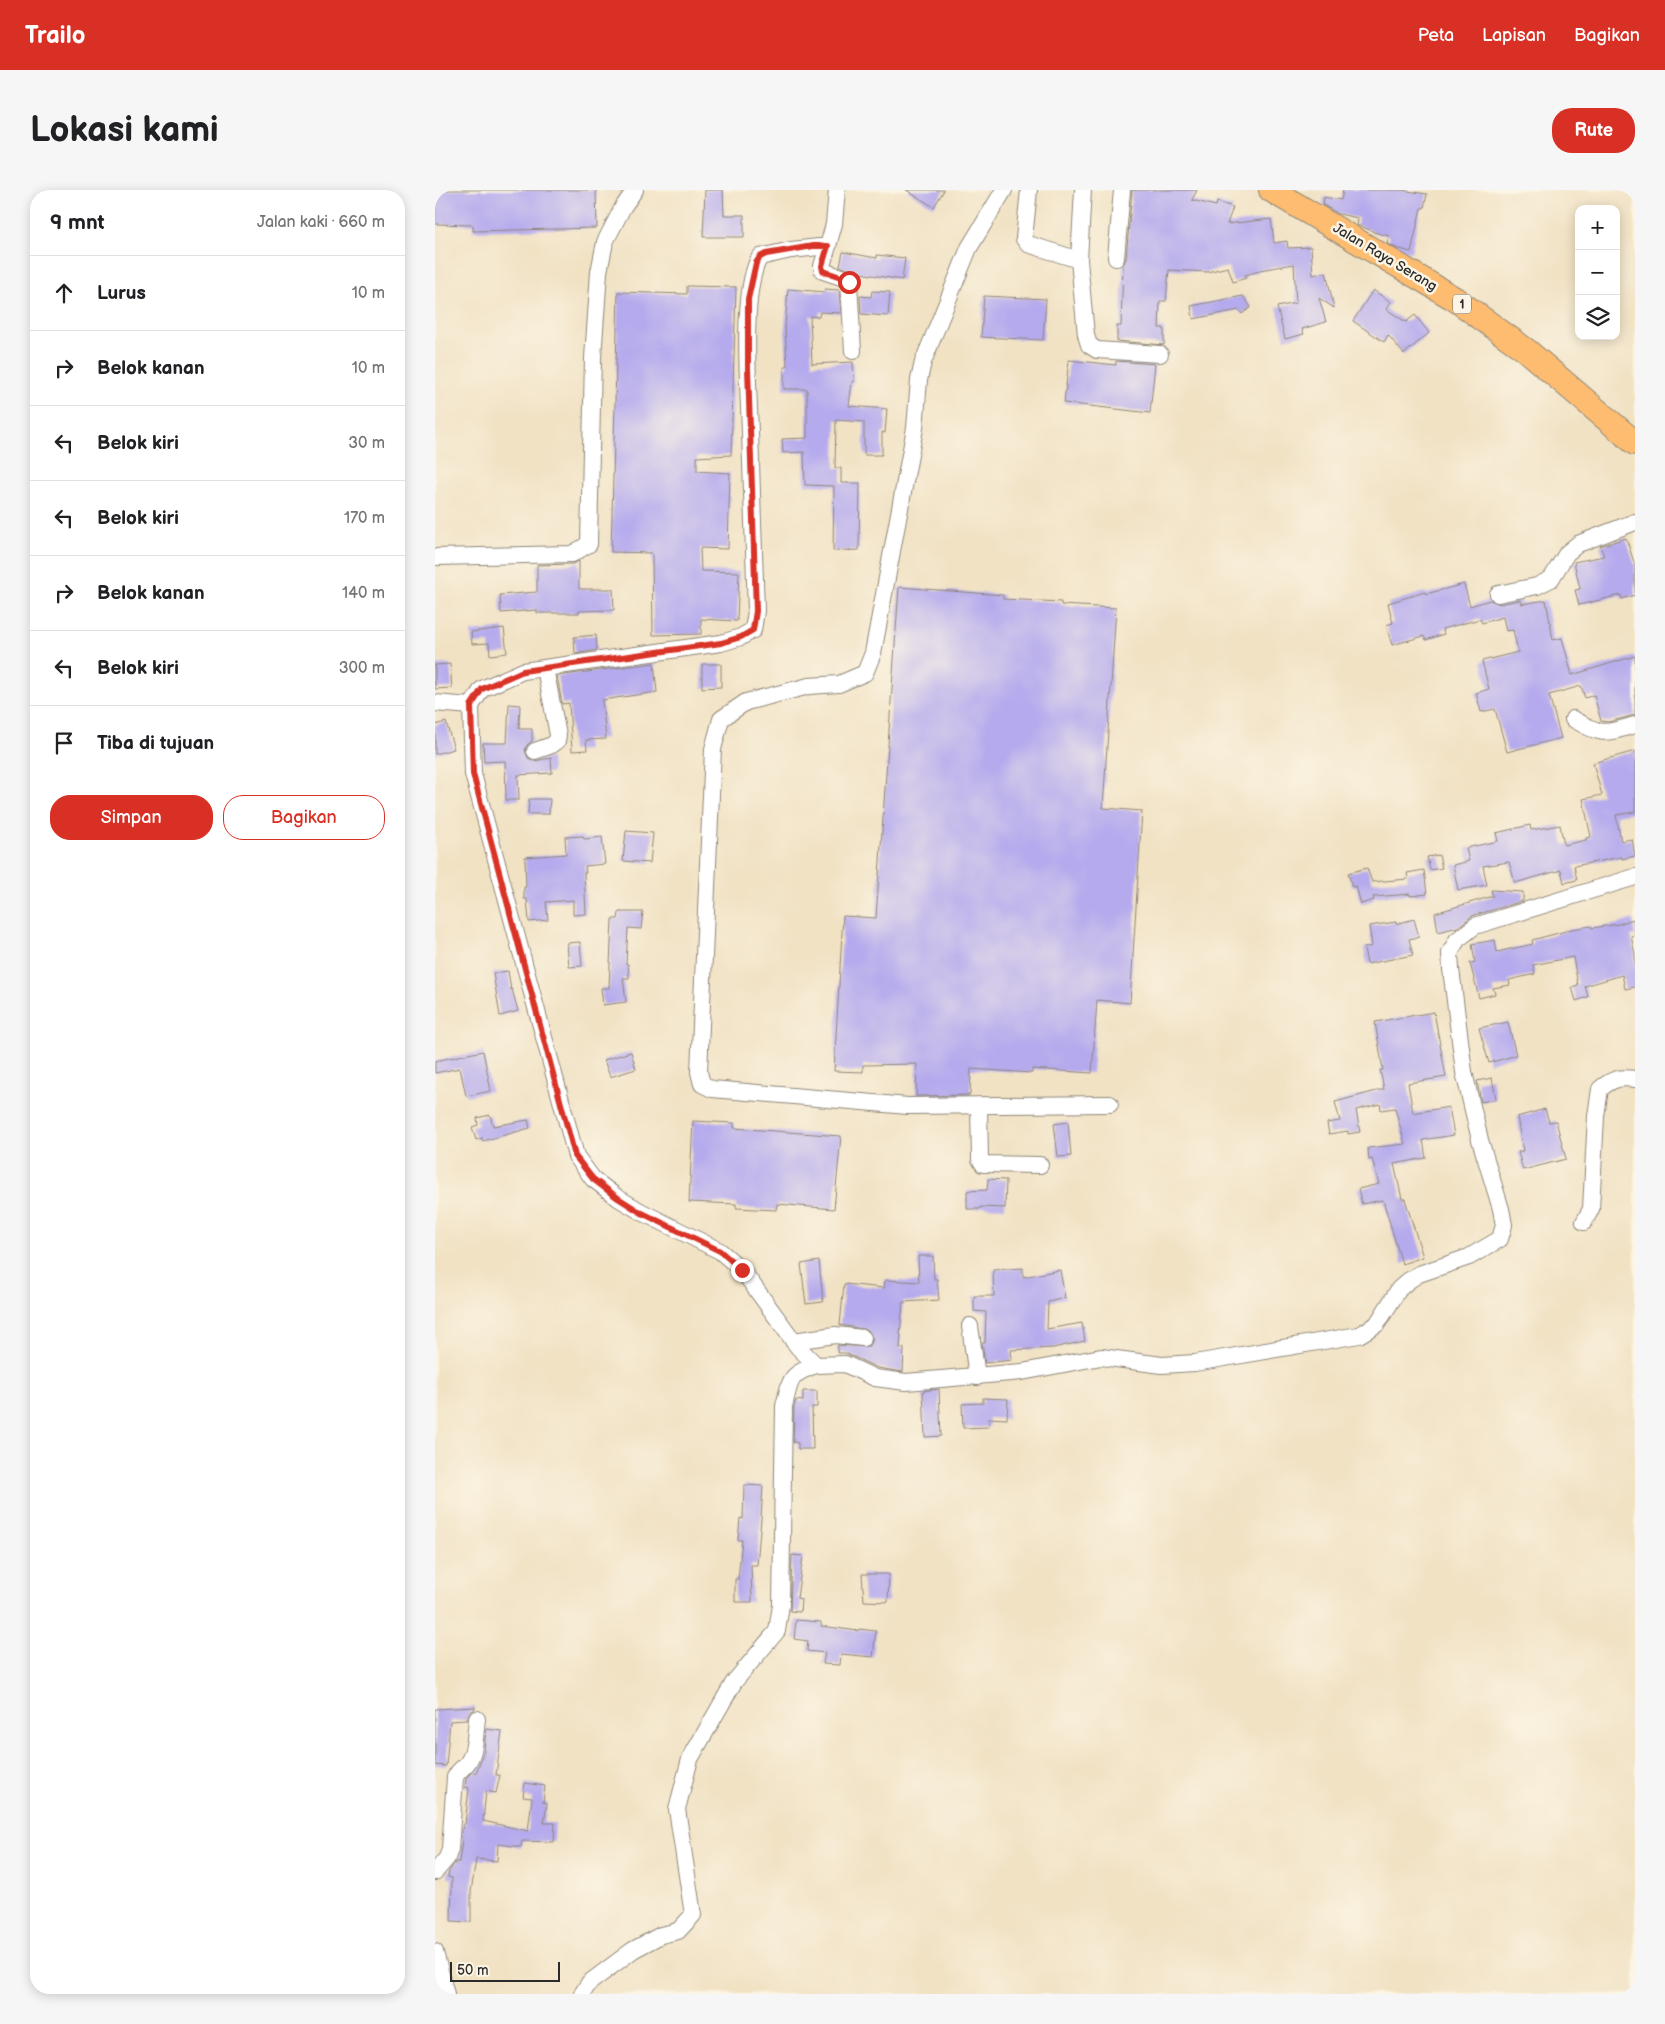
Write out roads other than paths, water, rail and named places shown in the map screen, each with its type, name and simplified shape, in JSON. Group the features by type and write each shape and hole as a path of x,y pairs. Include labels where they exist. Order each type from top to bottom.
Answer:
{"highway":[{"name":"Jalan Raya Serang","path":"1278,192 1455,299 1527,351 1635,442"}],"street":[{"path":"435,557 572,554 589,544 593,358 599,272 605,242 623,207 635,190"},
{"path":"837,190 834,224 822,266 823,271 847,279 849,283 853,351"},
{"path":"1004,190 969,248 923,362 919,380 915,428 873,654 865,673 839,684 809,686 746,702 721,719 713,749 699,1072 702,1084 712,1089 908,1106 1110,1104"},
{"path":"1029,190 1024,239 1028,244 1079,260"},
{"path":"1083,190 1079,260 1086,335 1089,345 1097,350 1160,354"},
{"path":"1116,258 1122,190"},
{"path":"816,1366 793,1341 742,1270 720,1251 640,1212 618,1198 593,1179 575,1156 473,774 471,706 482,689 523,671 721,643 741,637 753,630 756,611 748,368 748,299 756,263 760,257 791,250 828,246"},
{"path":"1498,594 1537,586 1551,578 1567,553 1578,544 1635,522"},
{"path":"535,751 557,742 558,735 545,668"},
{"path":"435,703 471,706"},
{"path":"1573,719 1593,730 1603,733 1635,725"},
{"path":"582,1994 589,1983 633,1950 661,1935 678,1931 693,1916 677,1809 690,1759 734,1682 777,1632 781,1605 784,1406 791,1379 799,1371 816,1366 845,1364 875,1378 906,1382 1022,1372 1101,1357 1162,1365 1195,1363 1359,1335 1377,1324 1399,1289 1408,1281 1427,1271 1469,1257 1501,1239 1504,1225 1501,1209 1480,1140 1464,1072 1450,953 1457,940 1475,926 1635,877"},
{"path":"1583,1222 1591,1209 1596,1116 1600,1089 1611,1080 1623,1077 1635,1079"},
{"path":"979,1106 980,1159 983,1164 1040,1164"},
{"path":"970,1326 977,1377"},
{"path":"793,1341 835,1335 863,1338"},
{"path":"435,1872 447,1858 450,1849 455,1777 459,1770 468,1762 473,1748 477,1719"},
{"path":"435,1952 446,1994"}]}
